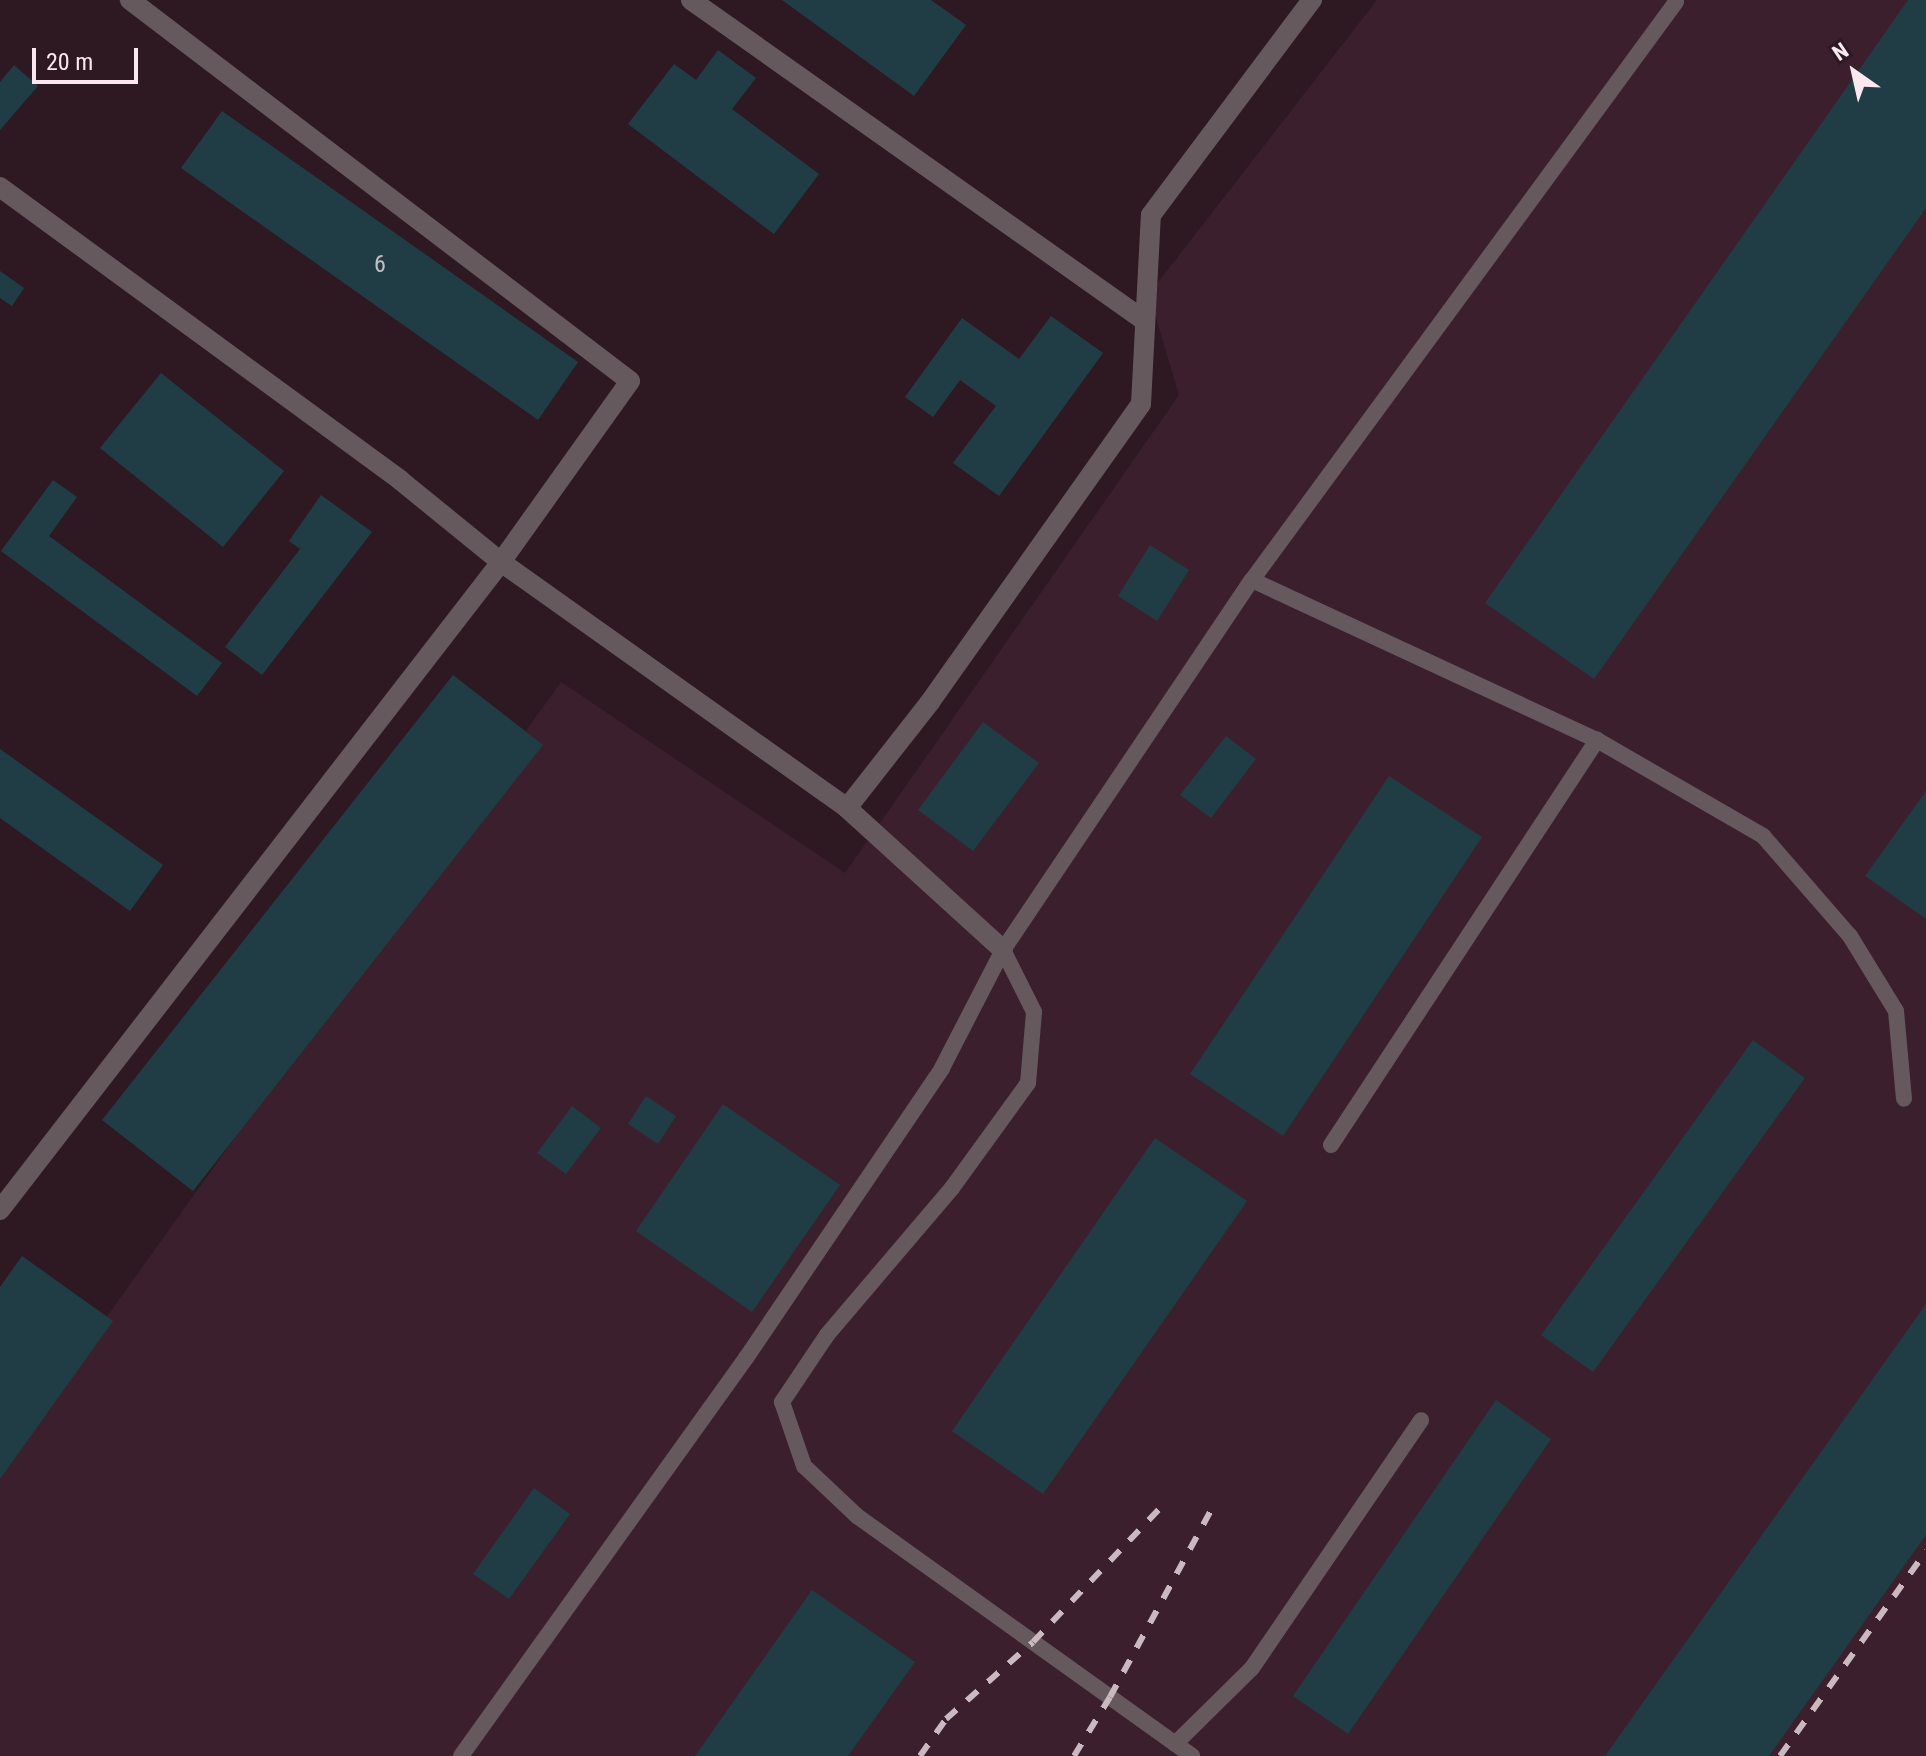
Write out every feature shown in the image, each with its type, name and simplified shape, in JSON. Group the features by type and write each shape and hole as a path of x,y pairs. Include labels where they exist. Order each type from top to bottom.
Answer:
{"street":[{"path":"0,1210 501,562 630,381 130,0"},
{"path":"691,0 1145,321"},
{"path":"847,808 930,702 1141,404 1151,215 1312,0"},
{"path":"0,187 400,480 501,562 847,808 1003,950"}],"lane":[{"path":"461,1756 746,1358 933,1081 1003,950 1252,580 1676,2"},
{"path":"1252,580 1597,740 1763,836 1850,936 1896,1011 1904,1099"},
{"path":"1331,1145 1597,740"},
{"path":"1003,950 1034,1012 1028,1083 952,1188 827,1335 782,1402 804,1466 857,1516 1192,1756"},
{"path":"1175,1744 1252,1668 1421,1420"}],"shaded area":[{"path":"1377,0 1926,0 1926,1756 0,1756 0,1466 561,682 845,873 1179,395 1149,294"}],"building":[{"path":"782,0 931,0 966,25 914,96"},
{"path":"1908,0 1926,0 1926,208 1594,679 1485,603"},
{"path":"718,50 756,78 732,109 819,174 774,234 628,124 674,64 696,80"},
{"path":"14,65 38,86 0,130 0,82"},
{"path":"222,111 578,362 538,420 181,168"},
{"path":"0,271 24,288 12,306 0,298"},
{"path":"1051,316 1103,353 999,496 953,463 996,406 960,380 933,417 905,397 962,318 1019,359"},
{"path":"161,373 284,471 223,547 100,448"},
{"path":"53,480 77,497 49,536 222,663 197,696 1,551"},
{"path":"321,495 372,532 262,675 225,647 300,549 289,541"},
{"path":"1150,545 1189,570 1157,621 1118,596"},
{"path":"453,675 543,745 193,1191 102,1120"},
{"path":"983,722 1039,763 973,851 918,810"},
{"path":"1226,736 1256,759 1211,818 1180,795"},
{"path":"0,749 163,865 130,911 0,818"},
{"path":"1389,776 1482,837 1283,1136 1190,1074"},
{"path":"1926,791 1926,919 1865,876"},
{"path":"1753,1040 1805,1078 1593,1372 1541,1335"},
{"path":"646,1096 676,1116 658,1144 628,1124"},
{"path":"723,1104 840,1185 752,1312 636,1231"},
{"path":"572,1106 601,1128 566,1174 537,1153"},
{"path":"1155,1138 1247,1201 1043,1494 952,1431"},
{"path":"22,1256 113,1321 0,1479 0,1287"},
{"path":"1926,1304 1926,1535 1769,1756 1605,1756"},
{"path":"1496,1400 1551,1439 1348,1734 1293,1696"},
{"path":"534,1488 570,1514 509,1599 473,1574"},
{"path":"812,1590 915,1662 848,1756 695,1756"}],"railway":[{"path":"920,1756 946,1719 1033,1642 1161,1507"},
{"path":"1074,1756 1110,1697 1211,1510"},
{"path":"1780,1756 1926,1551"}]}
